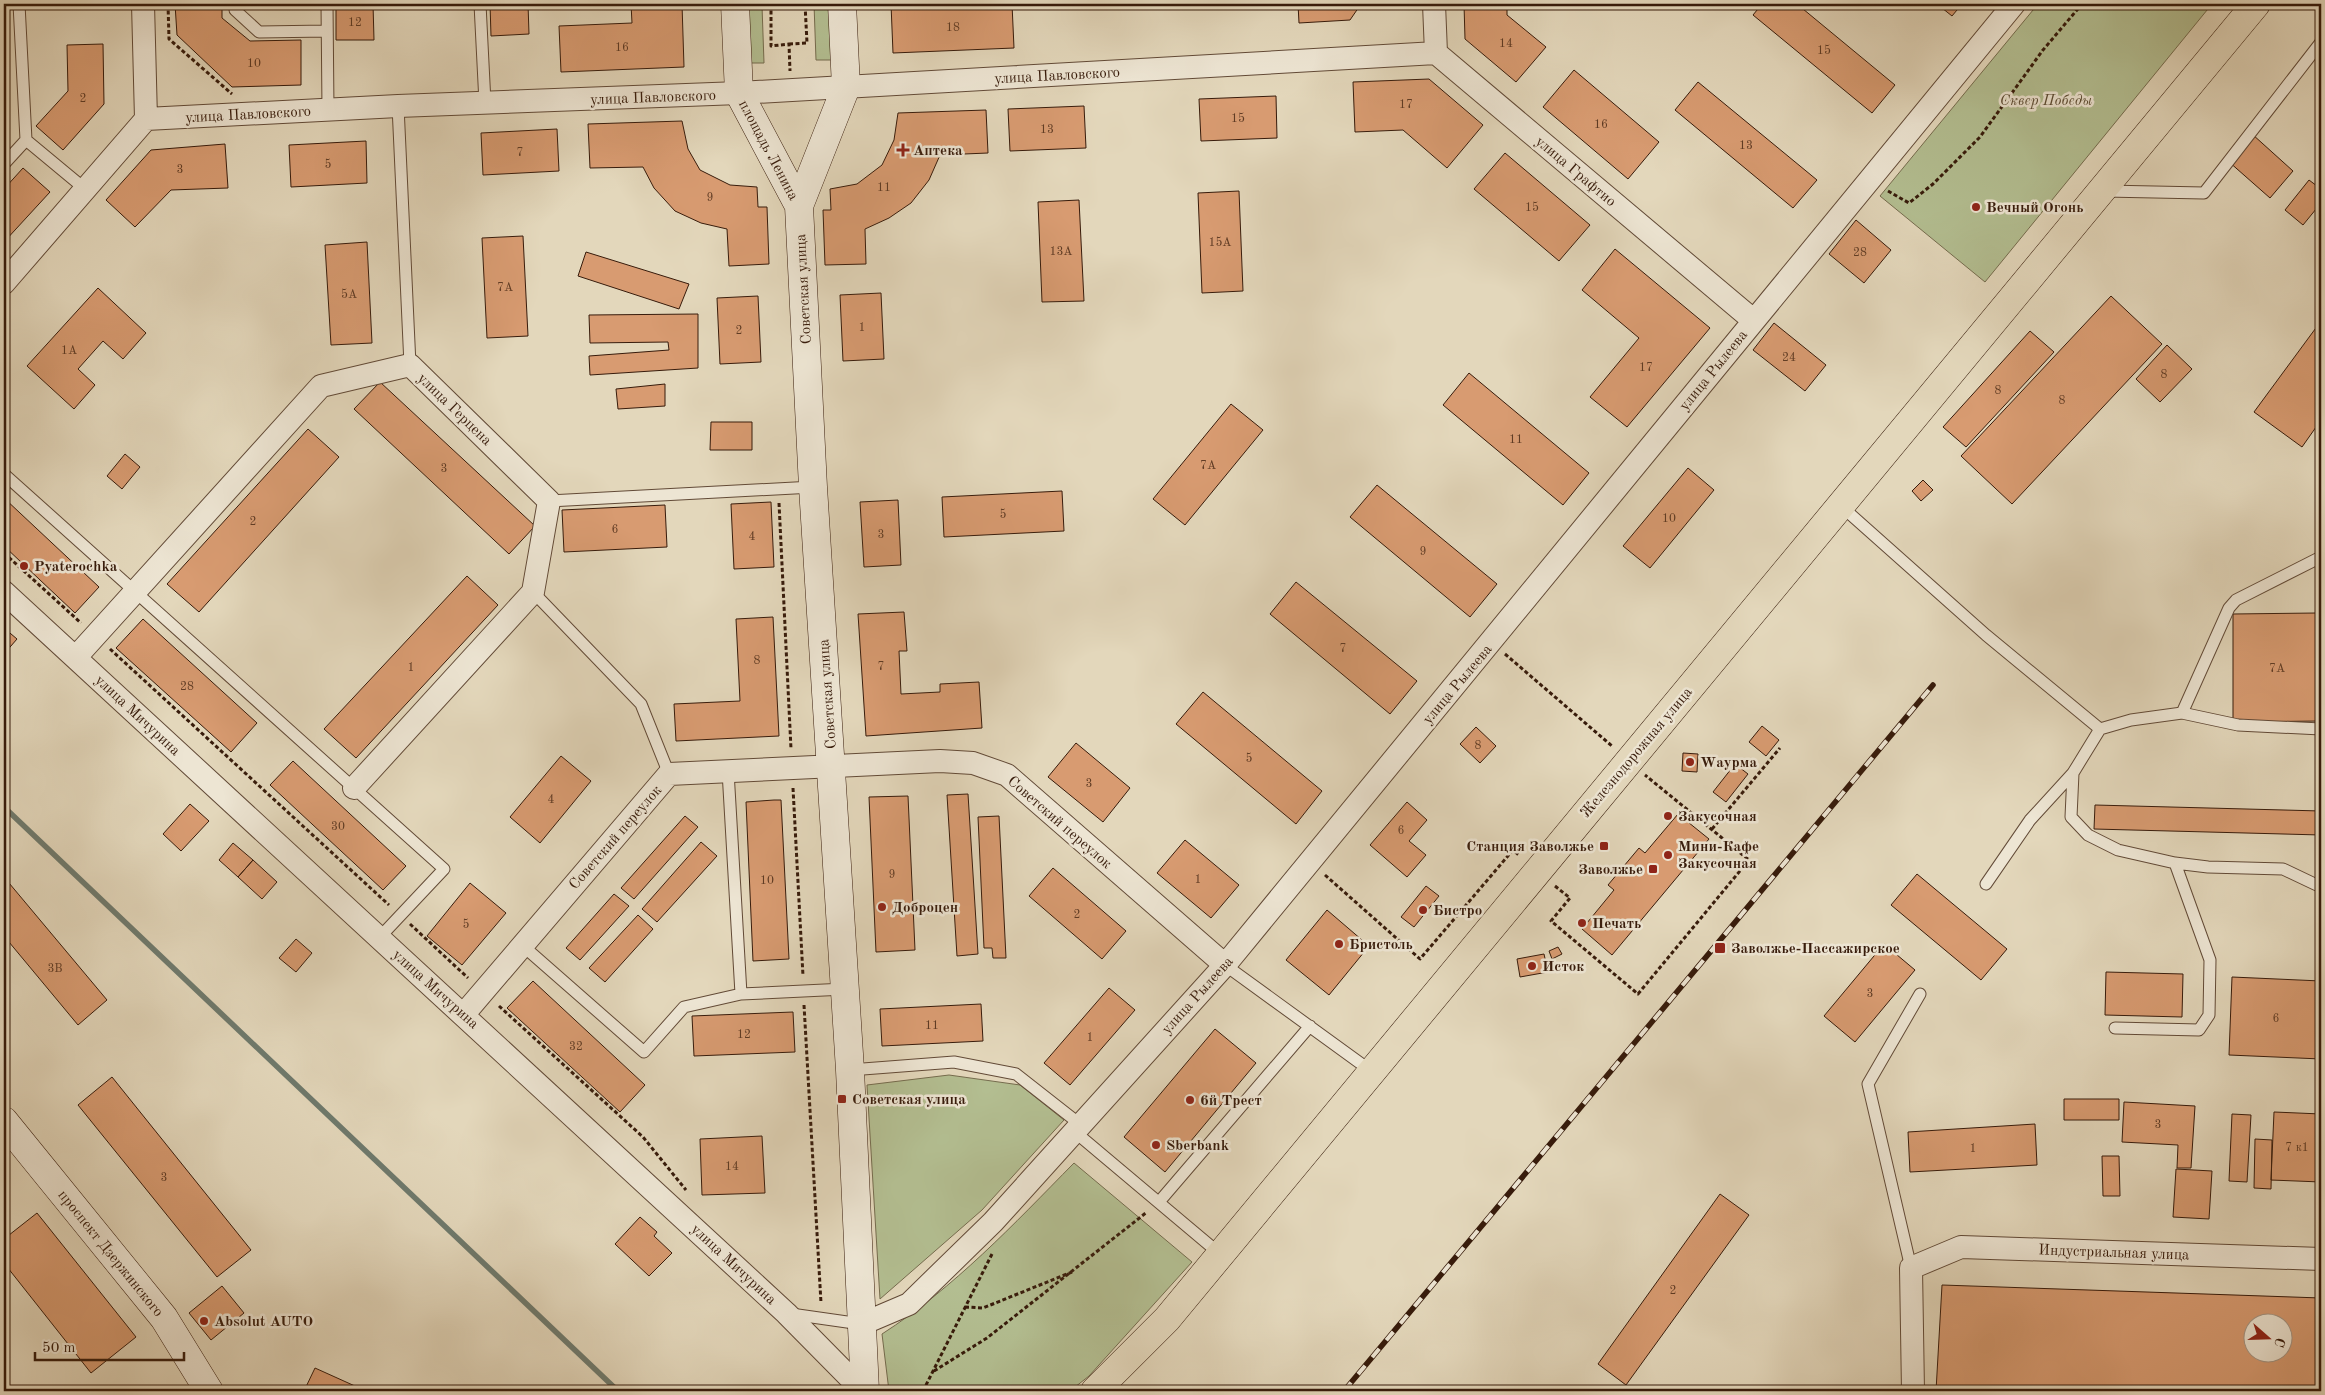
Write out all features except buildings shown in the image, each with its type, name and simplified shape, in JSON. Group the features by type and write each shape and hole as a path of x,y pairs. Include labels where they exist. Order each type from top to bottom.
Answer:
{"main road":[{"name":"Железнодорожная улица","path":"1095,1391 1167,1319 2256,4"}],"street":[{"path":"4,283 146,119 143,4"},
{"name":"площадь Ленина","path":"735,4 739,93 799,206"},
{"name":"площадь Ленина","path":"799,206 846,87 842,4"},
{"path":"1434,4 1436,53"},
{"name":"улица Рылеева","path":"862,1324 909,1304 993,1222 1225,965 2014,4"},
{"name":"улица Павловского","path":"146,119 398,106 739,93 1436,53"},
{"name":"улица Графтио","path":"1436,53 1753,320"},
{"name":"Советская улица","path":"799,206 813,487 850,1070 864,1391"},
{"name":"улица Герцена","path":"76,657 135,594 321,386 410,365 549,500"},
{"path":"354,788 533,592 549,500"},
{"name":"улица Мичурина","path":"4,592 464,1014 786,1313 864,1391"},
{"name":"Советский переулок","path":"464,1014 669,774 940,761 973,764 1007,775 1225,965"},
{"name":"проспект Дзержинского","path":"4,1121 164,1318 209,1391"},
{"name":"Индустриальная улица","path":"1911,1268 1961,1248 2321,1259"},
{"path":"1911,1268 1913,1391"}],"lane":[{"path":"4,164 26,140 19,4"},
{"path":"235,4 235,10 259,32 327,31"},
{"path":"327,4 328,110"},
{"path":"480,4 485,103"},
{"path":"2101,191 2204,193 2321,42"},
{"path":"398,106 410,365"},
{"path":"26,140 85,189"},
{"path":"4,474 135,594 444,869 380,937"},
{"path":"549,500 813,487"},
{"path":"1841,506 1986,635 2100,729"},
{"path":"2182,713 2229,608 2236,600 2321,557"},
{"path":"533,592 642,704 669,774"},
{"path":"1986,884 2030,820 2073,772 2100,729 2131,720 2182,713 2238,726 2321,728"},
{"path":"728,771 741,994"},
{"path":"2073,772 2071,817 2088,835 2118,850 2176,863 2208,867 2283,869 2321,887"},
{"path":"2115,1028 2199,1030 2209,1015 2210,960 2176,863"},
{"path":"522,945 644,1052 684,1007 741,994 845,989"},
{"path":"1225,965 1371,1071"},
{"path":"1911,1268 1868,1084 1920,994"},
{"path":"1159,1202 1310,1026"},
{"path":"850,1070 954,1062 1016,1074 1220,1254"},
{"path":"786,1313 862,1324"}],"path":[{"path":"168,4 169,39 232,94 241,94"},
{"path":"770,4 771,46 807,43 805,4"},
{"path":"1882,188 1909,203 1933,184 1980,137 2043,50 2082,4"},
{"path":"789,44 790,90"},
{"path":"778,489 822,1319"},
{"path":"4,553 643,1137 691,1196"},
{"path":"1712,829 1780,748"},
{"path":"934,1371 987,1338 1077,1269 1159,1202"},
{"path":"923,1391 995,1247"},
{"path":"965,1307 983,1308 1077,1269"}],"green space":[{"path":"814,4 831,4 834,60 816,60"},
{"name":"Сквер Победы","path":"2038,4 2212,4 1985,282 1880,196"},
{"path":"762,6 764,63 747,63 745,7"},
{"path":"949,1075 1020,1085 1064,1120 982,1210 880,1299 867,1085"},
{"path":"1074,1163 1192,1262 1089,1376 1070,1391 889,1391 882,1334 909,1316 959,1276 1006,1232"}],"waterway":[{"path":"4,807 618,1391"}],"railway":[{"path":"1344,1391 1933,685"}],"place":[{"name":"Аптека","path":"903,150"},
{"name":"Вечный Огонь","path":"1976,207"},
{"name":"Pyaterochka","path":"24,566"},
{"name":"Wаурма","path":"1690,762"},
{"name":"Закусочная","path":"1668,816"},
{"name":"Станция Заволжье","path":"1604,846"},
{"name":"Мини-Кафе Закусочная","path":"1668,855"},
{"name":"Заволжье","path":"1653,869"},
{"name":"Доброцен","path":"882,907"},
{"name":"Бистро","path":"1423,910"},
{"name":"Печать","path":"1582,923"},
{"name":"Бристоль","path":"1339,944"},
{"name":"Заволжье-Пассажирское","path":"1720,948"},
{"name":"Исток","path":"1532,966"},
{"name":"Советская улица","path":"842,1099"},
{"name":"6й Трест","path":"1190,1100"},
{"name":"Sberbank","path":"1156,1145"},
{"name":"Absolut AUTO","path":"204,1321"}]}
